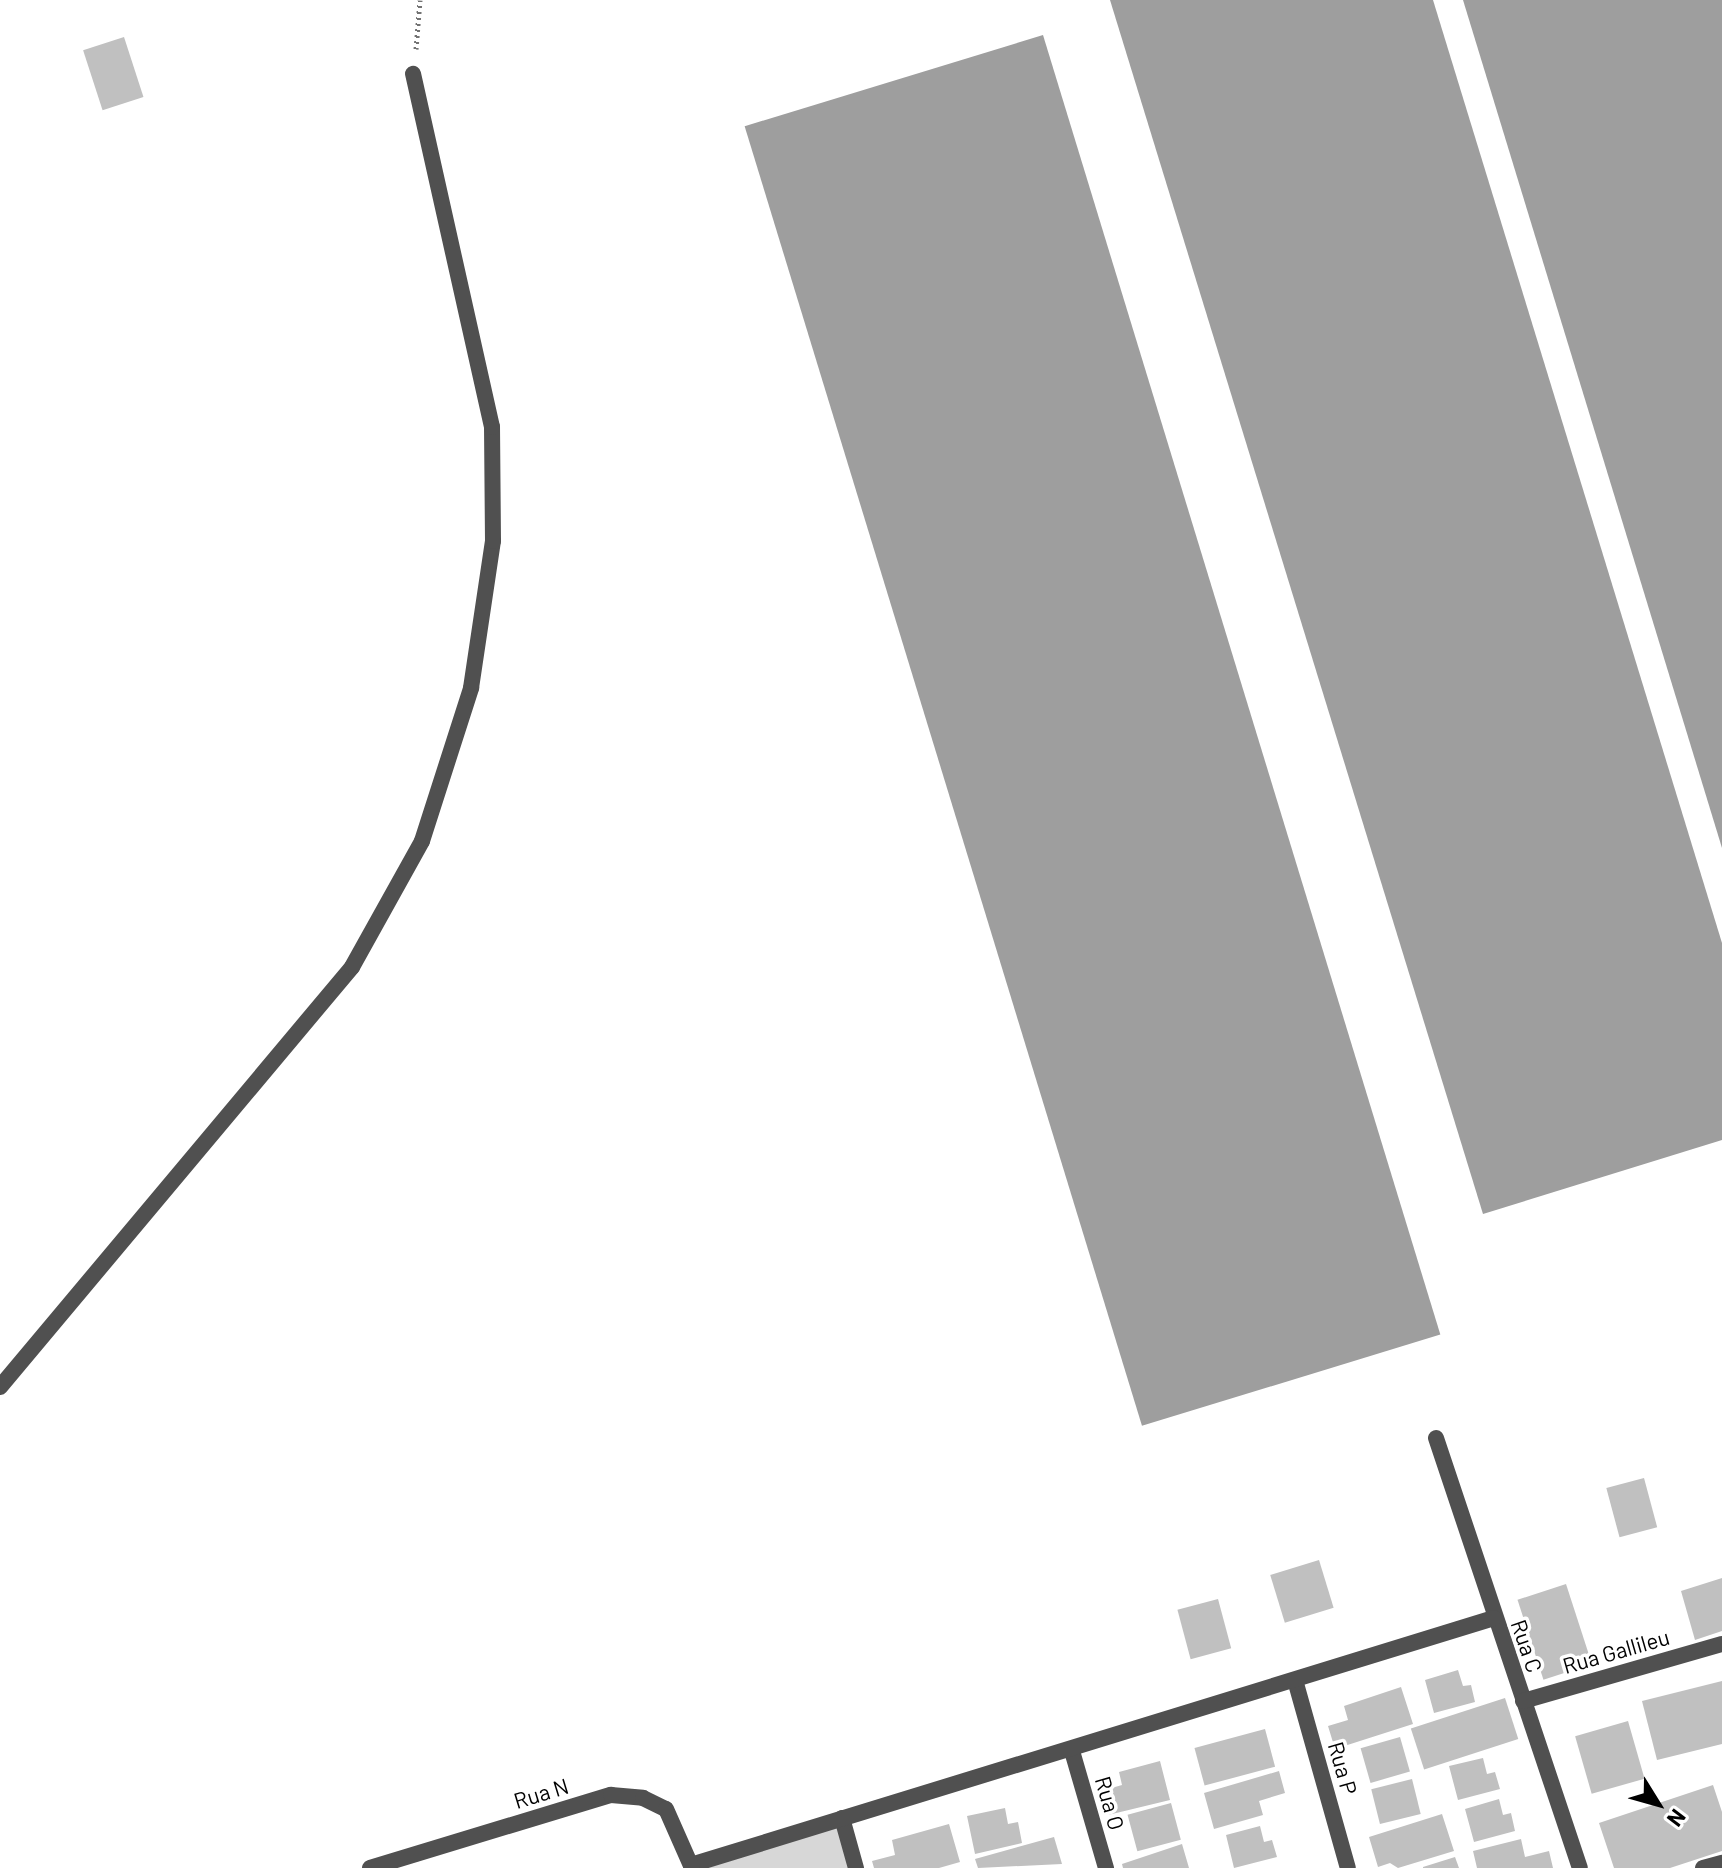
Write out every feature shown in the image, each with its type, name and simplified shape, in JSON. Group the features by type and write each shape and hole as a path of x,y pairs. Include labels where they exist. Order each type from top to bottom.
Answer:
{"street":[{"path":"0,1387 352,967 422,841 471,688 493,541 492,427 413,74"},
{"name":"Rua C","path":"1436,1438 1580,1868"},
{"path":"692,1866 1494,1618"},
{"name":"Rua Gallileu","path":"1523,1701 1722,1644"},
{"name":"Rua P","path":"1295,1680 1348,1868"},
{"name":"Rua O","path":"1072,1751 1106,1868"},
{"name":"Rua N","path":"370,1868 611,1795 643,1798 666,1809 692,1866"},
{"path":"842,1818 856,1868"},
{"path":"1703,1868 1722,1863"}],"path":[{"path":"413,74 420,0"}],"shaded area":[{"path":"1110,0 1433,0 1722,943 1722,1140 1483,1214"},
{"path":"1463,0 1722,0 1722,848"},
{"path":"1043,35 1440,1335 1142,1426 745,126"},
{"path":"842,1818 856,1868 692,1868"}],"building":[{"path":"124,37 143,97 103,110 83,50"},
{"path":"1644,1478 1657,1527 1620,1537 1606,1488"},
{"path":"1319,1560 1334,1608 1285,1623 1270,1575"},
{"path":"1722,1578 1722,1631 1695,1640 1681,1591"},
{"path":"1566,1584 1592,1664 1543,1680 1517,1600"},
{"path":"1218,1599 1231,1648 1191,1659 1177,1610"},
{"path":"1458,1670 1463,1686 1471,1685 1475,1702 1434,1713 1425,1680"},
{"path":"1722,1681 1722,1744 1657,1760 1642,1701"},
{"path":"1401,1687 1413,1724 1335,1749 1328,1726 1348,1720 1344,1706"},
{"path":"1505,1698 1518,1739 1424,1769 1411,1729"},
{"path":"1628,1721 1645,1779 1592,1794 1575,1736"},
{"path":"1265,1729 1275,1767 1205,1786 1194,1748"},
{"path":"1400,1737 1410,1772 1371,1783 1361,1748"},
{"path":"1483,1758 1487,1774 1495,1772 1500,1789 1458,1800 1449,1766"},
{"path":"1160,1761 1170,1800 1108,1815 1101,1791 1122,1785 1119,1772"},
{"path":"1279,1771 1285,1793 1259,1801 1263,1815 1214,1829 1204,1793"},
{"path":"1412,1779 1421,1814 1380,1824 1371,1789"},
{"path":"1713,1785 1722,1812 1722,1851 1670,1868 1614,1868 1599,1823"},
{"path":"1499,1799 1503,1815 1511,1813 1515,1831 1474,1842 1465,1809"},
{"path":"1171,1803 1181,1840 1137,1851 1128,1815"},
{"path":"1005,1808 1008,1824 1018,1822 1022,1843 975,1854 967,1816"},
{"path":"1442,1814 1454,1851 1398,1868 1390,1863 1378,1867 1369,1837"},
{"path":"949,1824 960,1862 939,1868 874,1868 872,1861 895,1855 892,1840"},
{"path":"1260,1826 1264,1842 1272,1840 1277,1857 1234,1868 1226,1835"},
{"path":"1054,1837 1062,1864 978,1868 975,1859"},
{"path":"1521,1839 1525,1857 1549,1851 1553,1868 1477,1868 1473,1851"},
{"path":"1182,1844 1189,1868 1123,1868 1122,1864"},
{"path":"1455,1857 1459,1868 1423,1868 1423,1867"}]}
